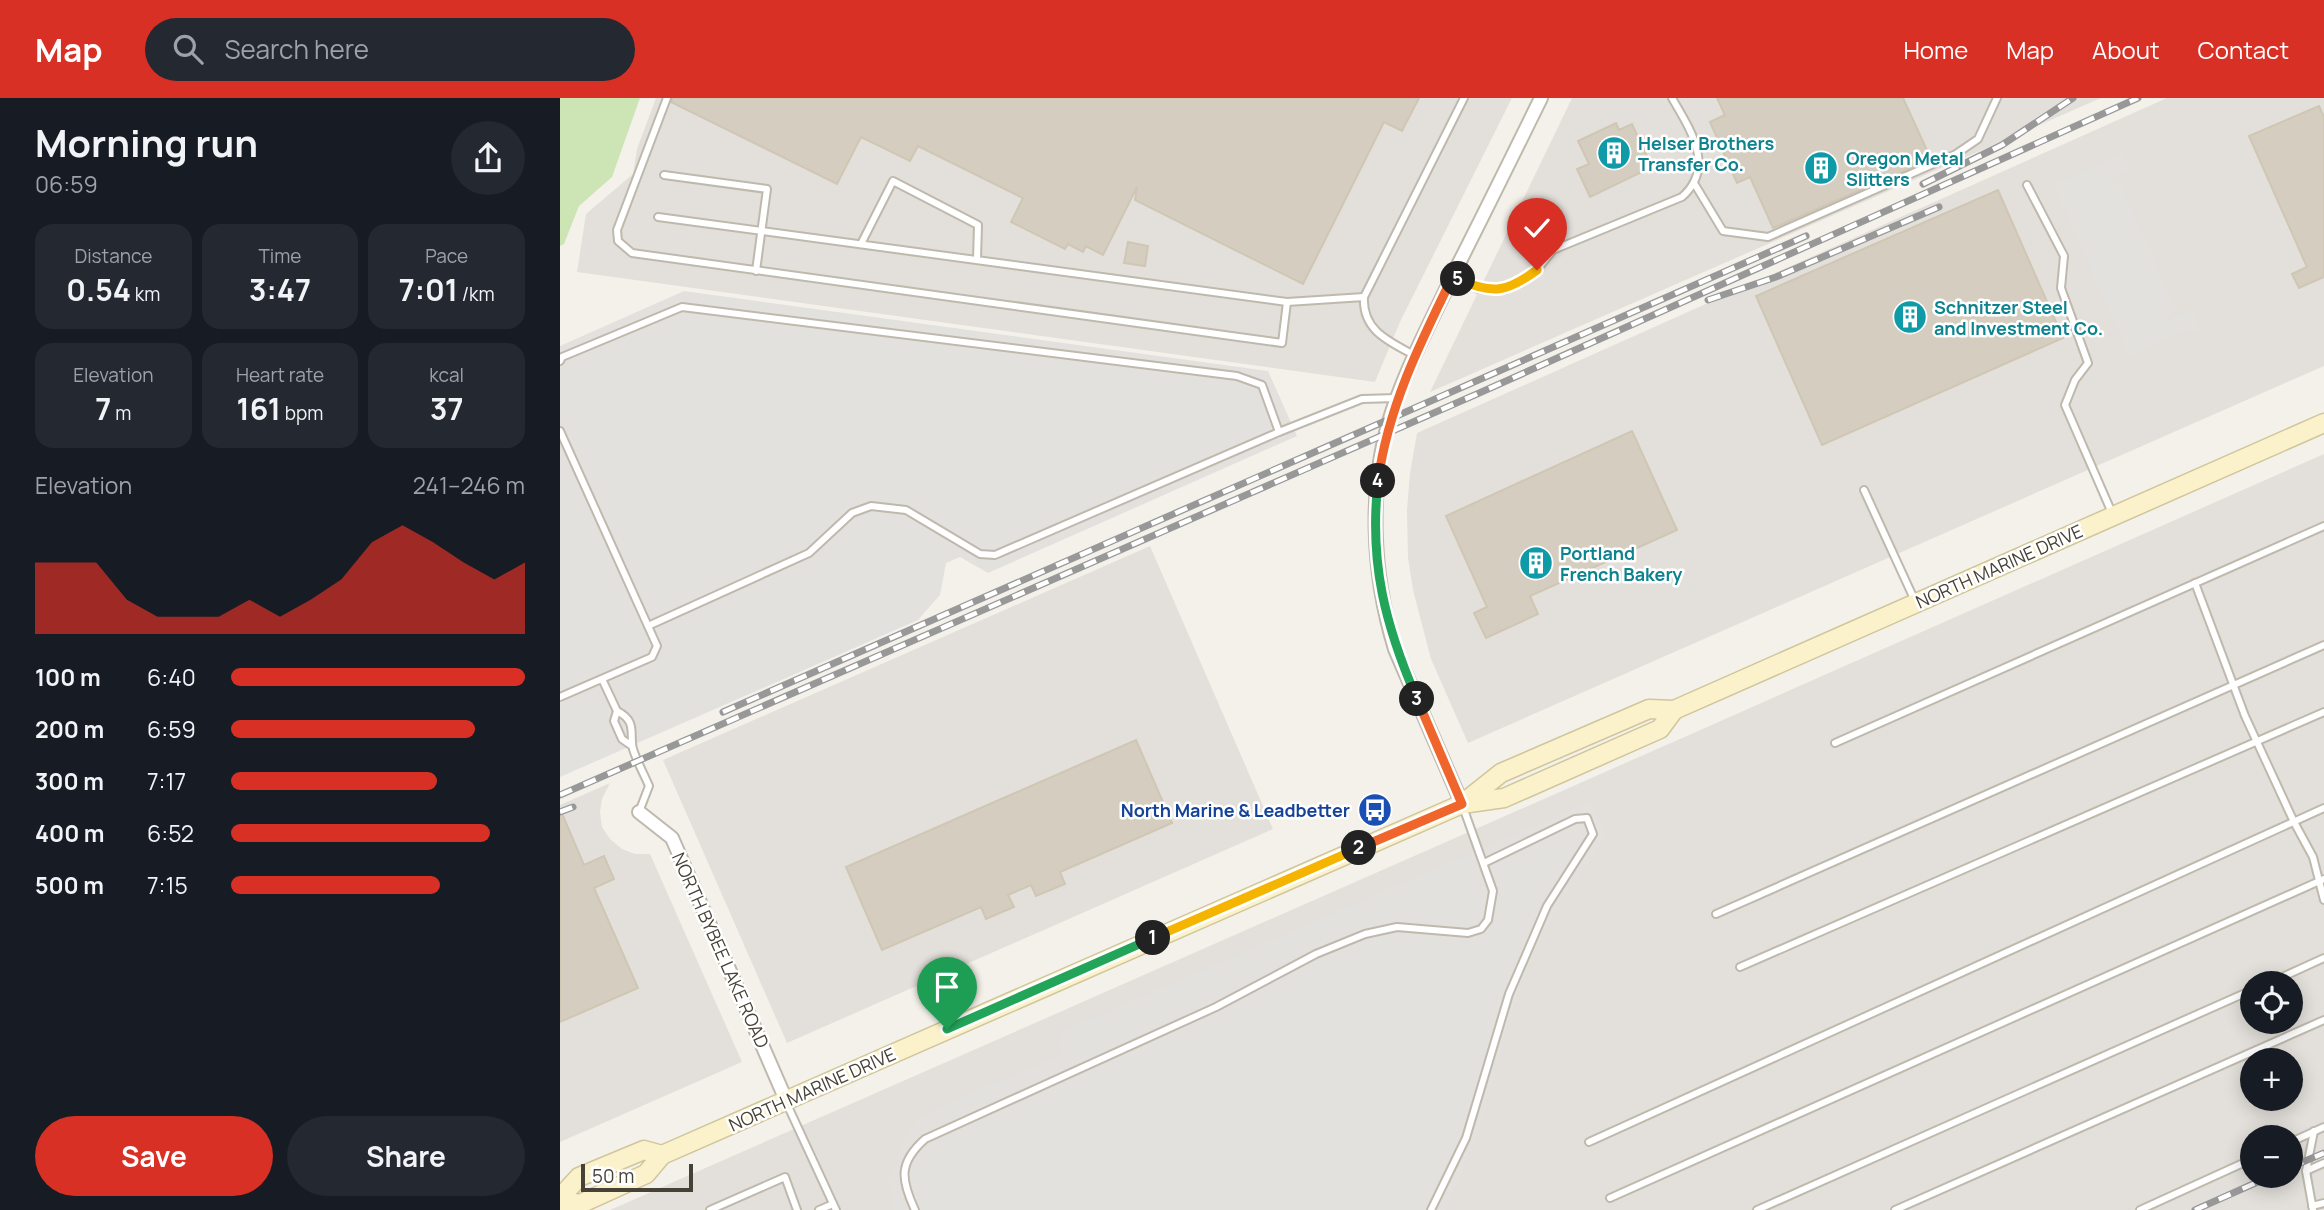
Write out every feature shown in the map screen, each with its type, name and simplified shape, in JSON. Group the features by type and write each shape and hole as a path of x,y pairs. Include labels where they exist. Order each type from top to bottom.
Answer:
{"main road":[{"name":"NORTH MARINE DRIVE","path":"560,1200 579,1177 644,1150 662,1155 1462,804 1504,798 1660,729 1674,710 2324,423"}],"street":[{"path":"1462,804 1395,649 1380,586 1376,508 1378,483 1381,458 1397,398 1414,355 1541,98"},
{"name":"NORTH BYBEE LAKE ROAD","path":"639,813 672,838 786,1100"}],"lane":[{"path":"667,98 617,230 618,242 632,253 1282,343 1287,302"},
{"path":"1414,355 1372,329 1365,316 1364,297 1464,98"},
{"path":"1453,276 1478,289 1505,290 1519,284 1537,270 1553,250 1682,197 1699,173 1696,141 1672,98"},
{"path":"1694,183 1723,231 1768,237 1956,154 1978,139 1997,98"},
{"path":"664,175 768,190 756,271"},
{"path":"861,244 893,181 978,225 976,260"},
{"path":"2027,185 2064,256 2061,288 2088,363 2074,380 2064,405 2113,516"},
{"path":"658,217 1287,302 1364,297"},
{"path":"560,361 562,357 682,307 1237,376 1262,385 1279,432"},
{"path":"648,626 809,553 852,513 871,506 906,510 981,554 995,555 1362,399 1397,398"},
{"path":"560,431 657,646 652,657 560,697"},
{"path":"1864,490 1916,603"},
{"path":"1835,743 2324,526"},
{"path":"2195,583 2258,741 2309,848 2322,880 2324,900"},
{"path":"1716,914 2324,645"},
{"path":"602,679 617,711 626,716 634,734 632,746"},
{"path":"617,711 614,721 622,739 632,746 649,786 639,813"},
{"path":"1740,967 2324,712"},
{"path":"915,1210 906,1191 904,1175 913,1149 925,1139 1216,1007 1316,954 1365,934 1397,927 1468,933 1480,929 1488,920 1493,891 1462,804"},
{"path":"1589,1142 2324,808"},
{"path":"1431,1210 1466,1138 1509,994 1547,906 1594,834 1587,818 1575,819 1484,863"},
{"path":"1610,1198 2322,880"},
{"path":"2296,971 2324,958"},
{"path":"1757,1210 2240,995"},
{"path":"1895,1210 2324,1020"},
{"path":"786,1100 834,1207 819,1210"},
{"path":"2303,1137 2324,1127"},
{"path":"2314,1132 2306,1171 2313,1208 2324,1203"},
{"path":"2306,1171 2324,1163"},
{"path":"2140,1210 2240,1164"},
{"path":"710,1210 785,1177 797,1210"}],"shaded area":[{"path":"656,98 1512,98 1400,322 1375,382 577,272 586,214 633,174 637,149"},
{"path":"1572,98 2101,98 1430,392"},
{"path":"2167,98 2324,98 2324,366 1468,743 1431,659 1413,590 1408,558 1407,510 1417,433"},
{"path":"2122,152 2131,174 2119,174 2108,182 2112,186 2120,183 2176,311 2169,314 2168,320 2192,310 2201,332 2186,331 2129,356 2054,185 2117,157"},
{"path":"684,291 1268,371 1297,436 988,573 960,557 946,563 940,595 918,620 560,777 560,346"},
{"path":"2324,454 2324,1210 610,1210 1689,735"},
{"path":"1150,546 1273,829 787,1043 663,760"},
{"path":"610,783 602,799 602,827 610,839 622,849 635,854 650,854 742,1062 560,1142 560,805"},
{"path":"1591,801 1606,836 1562,898 1531,958 1512,1008 1480,1127 1446,1210 895,1210 890,1200 895,1197 888,1181 907,1134 920,1118 939,1107 1061,1055 1058,1045 1063,1031"}],"green space":[{"path":"560,98 640,98 612,177 579,206 564,244 560,246"}],"building":[{"path":"673,98 1419,98 1402,131 1384,122 1303,284 1135,200 1137,187 1103,255 1086,246 1083,252 1068,244 1065,249 1011,222 1023,198 918,146 910,161 861,137 837,184 671,102"},
{"name":"Oregon Metal Slitters","path":"1717,98 1903,98 1931,159 1773,228 1750,177 1737,183 1710,122 1725,115"},
{"path":"2319,106 2324,117 2324,277 2299,288 2292,274 2307,267 2249,136"},
{"name":"Helser Brothers Transfer Co.","path":"1616,123 1619,130 1632,124 1652,167 1590,197 1577,169 1589,164 1578,141"},
{"name":"Schnitzer Steel and Investment Co.","path":"1998,190 2063,338 1822,445 1756,296"},
{"path":"1128,242 1148,246 1145,266 1124,263"},
{"name":"Portland French Bakery","path":"1632,431 1677,530 1530,596 1538,614 1486,638 1474,613 1487,607 1446,516"},
{"path":"1136,740 1172,823 1060,872 1065,884 1036,896 1031,885 1008,895 1014,907 986,919 981,907 882,950 846,867"},
{"path":"560,809 584,865 604,856 614,879 594,888 638,988 560,1022"}],"railway":[{"path":"1923,184 2002,145 2073,98"},
{"path":"560,795 1477,394 2138,98"},
{"path":"1708,300 1776,277 1939,207"},
{"path":"723,712 1806,236"},
{"path":"560,812 573,807"},
{"path":"2303,1162 2324,1153"},
{"path":"2195,1210 2244,1188"}],"place":[{"name":"Helser Brothers Transfer Co.","path":"1614,153"},
{"name":"Oregon Metal Slitters","path":"1821,168"},
{"name":"Schnitzer Steel and Investment Co.","path":"1910,317"},
{"name":"Portland French Bakery","path":"1536,563"},
{"name":"North Marine & Leadbetter","path":"1375,810"}],"route":[{"path":"947,1029 1269,886 1462,804 1395,649 1387,623 1377,550 1376,508 1381,458 1392,412 1414,355 1453,276 1478,289 1505,290 1519,284 1537,270"}]}
